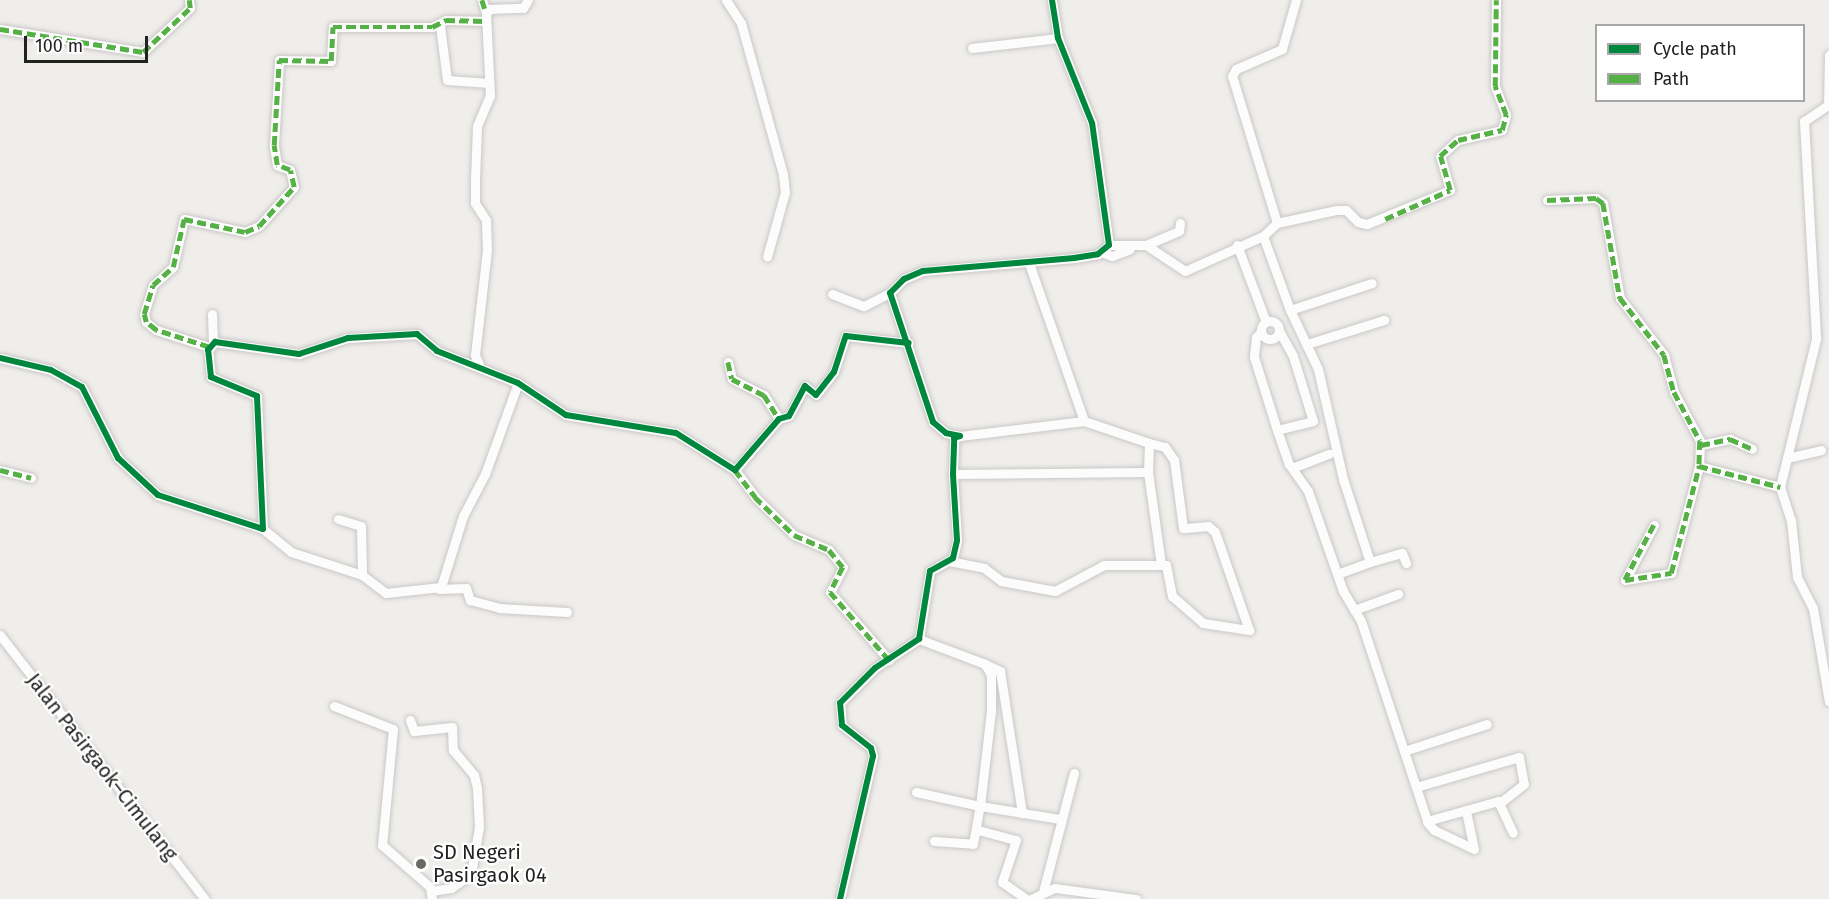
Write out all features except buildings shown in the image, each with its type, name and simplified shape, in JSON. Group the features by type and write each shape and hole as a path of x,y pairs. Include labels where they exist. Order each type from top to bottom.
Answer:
{"street":[{"path":"0,29 143,52 190,8 189,0"},
{"path":"480,367 475,355 487,230 475,203 475,179 477,126 489,99 486,16 482,0"},
{"path":"528,0 523,8 486,16 447,20 440,26 333,27 331,61 279,60 274,145 277,165 290,170 294,187 259,226 246,232 184,219 173,267 153,285 144,314 146,322 156,330 211,345 298,354 343,339 412,333 442,354 518,383 570,416 675,433 735,470 754,497 794,535 829,550 843,567 830,592 889,660"},
{"path":"726,0 741,23 783,174 785,192 767,257"},
{"path":"1052,0 1058,38 1092,123 1105,249"},
{"path":"1277,223 1232,76 1236,69 1282,49 1296,0"},
{"path":"1142,245 1185,271 1237,245 1263,236 1277,223 1336,210 1350,212 1358,222 1367,224 1450,190 1440,156 1458,140 1502,130 1506,115 1495,86 1496,0"},
{"path":"440,26 447,80 489,84"},
{"path":"972,48 1058,38"},
{"path":"1829,56 1828,105 1804,121 1817,330 1780,487 1791,520 1795,569 1812,608 1829,702"},
{"path":"1547,200 1596,198 1603,202 1620,298 1663,351 1674,392 1701,445 1699,466 1671,573 1625,580 1654,525"},
{"path":"832,294 864,306 891,293 904,279 923,271 1029,262 1142,245 1179,230 1180,223"},
{"path":"1263,236 1290,310 1318,369 1344,479 1370,562"},
{"path":"1237,245 1266,322 1262,332 1256,337 1254,357 1277,430 1292,468 1308,491 1337,574 1354,610 1428,822 1434,830 1474,849 1466,811"},
{"path":"1029,262 1084,422"},
{"path":"1290,310 1372,283"},
{"path":"891,293 933,422 946,433 960,436"},
{"path":"212,314 208,369 213,380 257,396 263,529"},
{"path":"1307,344 1384,320"},
{"path":"1266,322 1274,321 1293,356 1313,420 1277,430"},
{"path":"1262,332 1272,339 1279,331"},
{"path":"735,470 779,419 789,416 805,386 816,395 834,372 846,336 909,344"},
{"path":"0,358 51,370 82,387 118,458 158,495 263,529 291,552 362,575 388,593 466,588 470,600 499,608 567,612"},
{"path":"728,362 732,379 764,396 779,419"},
{"path":"433,589 446,581 460,523 489,462 518,383"},
{"path":"840,899 873,753 842,725 838,710 856,684 920,639 930,571 949,561 984,568 1001,581 1055,591 1104,565 1161,564 1168,568 1173,597 1203,623 1250,629 1215,532 1208,526 1183,528 1174,460 1165,447 1149,444 1084,422 954,438 952,474 957,540 949,561"},
{"path":"1701,445 1730,438 1752,449"},
{"path":"1149,444 1148,472 1161,564"},
{"path":"1787,458 1821,450"},
{"path":"1292,468 1329,454"},
{"path":"1699,466 1780,487"},
{"path":"0,470 30,478"},
{"path":"952,474 1148,472"},
{"path":"338,519 361,526 362,575"},
{"path":"1337,574 1402,554 1406,563"},
{"path":"1354,610 1398,594"},
{"name":"Jalan Pasirgaok–Cimulang","path":"0,635 205,899"},
{"path":"920,639 1000,671 1022,813"},
{"path":"934,841 969,846 978,830 991,711 991,675 985,664"},
{"path":"333,706 393,729 382,848 432,895 451,888 471,874 479,827 477,788 474,775 453,750 452,727 414,731 410,720"},
{"path":"1404,751 1487,724"},
{"path":"1416,787 1518,757 1524,768 1524,784 1500,803 1428,822"},
{"path":"1043,892 1059,819 1074,773"},
{"path":"916,792 980,806 1059,819"},
{"path":"1500,803 1513,833"},
{"path":"978,830 1016,840 1002,882 1026,899"},
{"path":"1031,899 1043,892 1061,888 1136,899"}],"marked path":[{"path":"0,29 143,52 190,8 189,0"},
{"path":"482,0 486,12"},
{"path":"1385,219 1450,190 1440,156 1458,140 1502,130 1506,115 1495,86 1496,0"},
{"path":"209,347 156,330 146,322 144,314 153,285 173,267 184,219 245,232 259,226 294,187 290,170 277,165 274,145 279,60 331,61 333,27 432,27 446,20 486,21"},
{"path":"1547,200 1596,198 1603,203 1620,298 1664,355 1674,392 1700,441 1699,466 1780,487"},
{"path":"728,362 732,379 764,395 779,419"},
{"path":"1701,445 1730,439 1752,449"},
{"path":"1654,525 1625,580 1671,573 1699,466"},
{"path":"0,470 31,478"},
{"path":"735,470 755,497 794,535 829,550 843,567 830,592 889,660"}],"cycle path":[{"path":"840,899 873,756 871,748 842,725 840,703 875,668 919,639 930,571 953,558 957,540 953,474 954,438 960,436 946,433 933,422 890,293 904,279 923,271 1074,258 1098,254 1109,245 1092,123 1058,38 1052,0"},
{"path":"0,358 51,370 82,387 118,458 158,495 263,529 257,396 211,377 208,350 215,342 299,354 348,338 417,334 437,351 518,383 566,415 676,433 735,470 779,419 789,416 805,386 816,395 834,372 846,336 909,343"}],"place":[{"name":"SD Negeri Pasirgaok 04","path":"421,864"}]}
